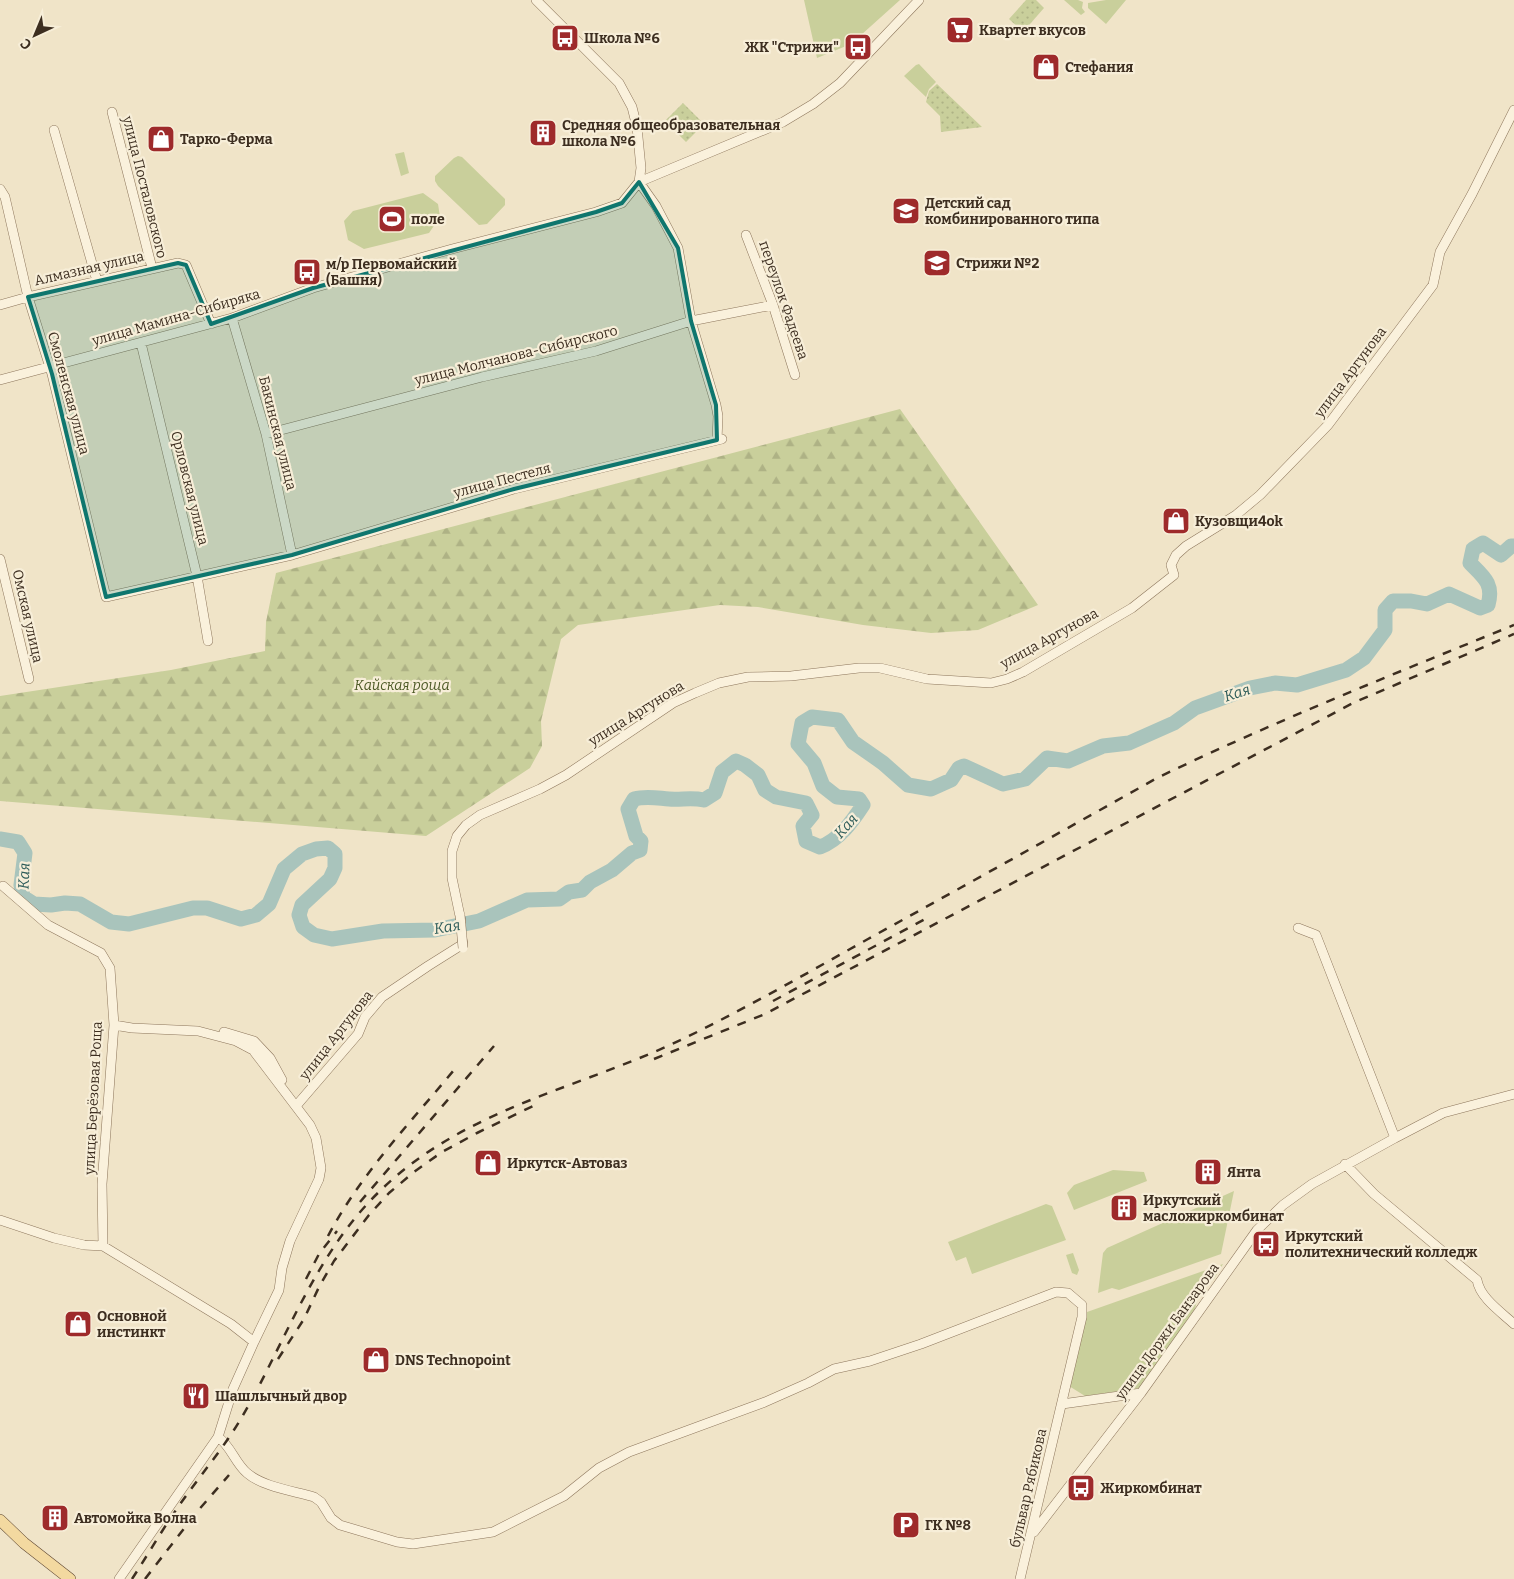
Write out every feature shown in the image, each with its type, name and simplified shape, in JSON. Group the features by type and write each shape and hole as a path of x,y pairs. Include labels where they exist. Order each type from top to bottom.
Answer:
{"main road":[{"path":"0,1520 24,1543 70,1579"},
{"path":"0,1528 24,1543"}],"street":[{"path":"536,0 619,83 632,107 638,127 641,168 639,182 656,206 678,248 691,322"},
{"path":"639,182 783,122 813,104 840,83 919,0"},
{"name":"улица Аргунова","path":"296,1106 358,1034 365,1017 382,997 464,944 452,878 452,851 457,836 466,825 480,816 566,775 673,704 694,692 719,683 748,677 791,676 858,668 880,668 927,679 991,683 1023,672 1132,608 1174,575 1171,565 1176,555 1186,546 1236,515 1260,495 1328,426 1433,285 1440,252 1472,194 1514,110"},
{"name":"улица Посталовского","path":"112,112 152,268"},
{"path":"54,130 97,281"},
{"name":"улица Мамина-Сибиряка","path":"0,380 232,318 313,288 452,249 596,212 622,203 639,182"},
{"name":"Смоленская улица","path":"2,193 28,297 50,366 106,596"},
{"name":"переулок Фадеева","path":"746,235 795,375"},
{"name":"Алмазная улица","path":"0,305 178,263 186,265 211,324"},
{"name":"улица Молчанова-Сибирского","path":"266,434 482,377 596,351 691,322 772,305"},
{"name":"Бакинская улица","path":"232,318 266,434 292,555"},
{"name":"улица Пестеля","path":"106,596 292,555 514,489 720,440 716,405 691,322"},
{"name":"Орловская улица","path":"141,343 197,576 208,641"},
{"name":"Омская улица","path":"0,559 28,679"},
{"name":"улица Берёзовая Роща","path":"3,886 48,925 101,953 110,968 114,1025 102,1184 103,1246"},
{"path":"296,1106 326,1067 361,1029 376,1004 398,986 463,948 460,915"},
{"path":"1298,928 1316,935 1395,1138"},
{"path":"114,1025 121,1022 131,1022 202,1028 238,1035 254,1041 270,1058 296,1106 310,1125 316,1138 321,1168 319,1179 290,1241 282,1268 279,1290 233,1389 218,1437 119,1579"},
{"path":"1514,1094 1443,1113 1345,1164 1374,1194 1477,1280 1478,1287 1483,1294 1514,1324"},
{"name":"улица Доржи Банзарова","path":"1031,1535 1141,1393 1257,1230 1299,1193 1345,1164"},
{"path":"0,1220 54,1238 103,1246 231,1324 254,1342"},
{"name":"бульвар Рябикова","path":"218,1437 226,1442 247,1473 258,1481 314,1496 321,1502 331,1518 340,1525 397,1542 413,1544 493,1532 564,1496 600,1468 629,1452 765,1402 834,1369 870,1361 922,1344 1056,1292 1068,1293 1082,1305 1080,1326 1020,1579"},
{"path":"1062,1404 1141,1393"}],"highlighted area":[{"path":"639,182 678,248 691,321 716,405 717,440 514,489 292,555 106,597 52,374 28,297 178,263 186,265 211,324 313,288 596,212 622,203"}],"green space":[{"path":"804,0 900,0 851,44 817,58"},
{"path":"1026,0 1036,0 1044,8 1023,32 1009,19"},
{"path":"1064,0 1083,2 1082,8 1085,12 1081,15"},
{"path":"1106,0 1126,0 1106,24 1088,8 1088,3"},
{"path":"919,64 936,82 929,89 926,97 904,76"},
{"path":"937,84 982,127 941,132 940,116 926,102 929,91"},
{"path":"683,103 704,124 686,142 665,121"},
{"path":"404,152 409,173 401,176 395,154"},
{"path":"458,156 462,157 505,199 505,205 487,224 479,225 435,181 435,176"},
{"name":"поле","path":"423,193 438,204 440,217 429,233 364,249 348,240 344,221 353,211"},
{"name":"Кайская роща","path":"900,409 1038,605 978,630 931,633 863,625 758,607 720,605 578,625 561,639 541,721 542,746 530,768 426,836 0,801 0,696 171,670 265,651 266,622 276,573"},
{"path":"1113,1170 1144,1172 1147,1181 1074,1210 1067,1193 1074,1185"},
{"path":"1234,1191 1221,1254 1119,1290 1112,1288 1098,1293 1103,1253 1107,1248"},
{"path":"1046,1204 1052,1206 1066,1240 972,1274 966,1257 956,1261 948,1242"},
{"path":"1073,1253 1079,1270 1077,1275 1072,1273 1066,1255"},
{"path":"1223,1264 1214,1279 1204,1286 1198,1296 1195,1309 1140,1388 1085,1396 1069,1386 1087,1312"}],"waterway":[{"name":"Кая","path":"0,839 18,842 25,853 21,885 23,897 34,904 80,904 111,922 129,924 193,908 207,908 241,919 256,915 269,904 284,869 302,854 316,849 328,848 335,854 335,868 330,879 302,905 299,915 303,927 314,935 332,939 383,931 435,930 479,921 527,900 559,899 569,892 582,890 590,882 612,870 632,853 640,850 641,841 636,836 628,809 634,799 647,797 704,800 715,793 722,772 736,761 758,775 765,790 776,797 806,803 812,815 803,826 806,841 820,847 827,844 844,830 863,805 859,799 837,797 823,786 814,763 798,744 802,723 812,717 838,720 853,742 883,763 908,785 931,789 951,780 959,768 964,766 1003,784 1025,779 1047,758 1068,761 1103,746 1129,743 1174,723 1195,708 1250,688 1275,683 1297,685 1346,670 1364,658 1385,630 1385,610 1393,601 1411,601 1427,604 1449,594 1480,608 1488,605 1490,598 1489,586 1470,563 1473,549 1483,543 1501,555 1511,546 1514,546"}],"railway":[{"path":"132,1579 176,1510 242,1417 304,1297 339,1239 383,1188 417,1160 453,1137 490,1117 650,1054 712,1025 1157,778 1289,718 1514,625"},
{"path":"654,1059 765,1014 1353,703 1514,634"},
{"path":"773,1001 927,918"},
{"path":"360,1202 494,1046"},
{"path":"328,1236 370,1171 454,1070"},
{"path":"278,1359 304,1319 334,1261 369,1215 389,1193 442,1152 533,1106"},
{"path":"306,1279 319,1254 337,1231"},
{"path":"145,1579 196,1513 229,1475"}],"place":[{"name":"Квартет вкусов","path":"960,30"},
{"name":"Школа №6","path":"565,38"},
{"name":"ЖК \"Стрижи\"","path":"858,47"},
{"name":"Стефания","path":"1046,67"},
{"name":"Средняя общеобразовательная школа №6","path":"543,133"},
{"name":"Тарко-Ферма","path":"161,139"},
{"name":"Детский сад комбинированного типа","path":"906,211"},
{"name":"поле","path":"392,219"},
{"name":"Стрижи №2","path":"937,263"},
{"name":"м/р Первомайский (Башня)","path":"307,272"},
{"name":"Кузовщи4оk","path":"1176,521"},
{"name":"Иркутск-Автоваз","path":"488,1163"},
{"name":"Янта","path":"1208,1172"},
{"name":"Иркутский масложиркомбинат","path":"1124,1208"},
{"name":"Иркутский политехнический колледж","path":"1266,1244"},
{"name":"Основной инстинкт","path":"78,1324"},
{"name":"DNS Technopoint","path":"376,1360"},
{"name":"Шашлычный двор","path":"196,1396"},
{"name":"Жиркомбинат","path":"1081,1488"},
{"name":"Автомойка Волна","path":"55,1518"},
{"name":"ГК №8","path":"906,1525"}]}
